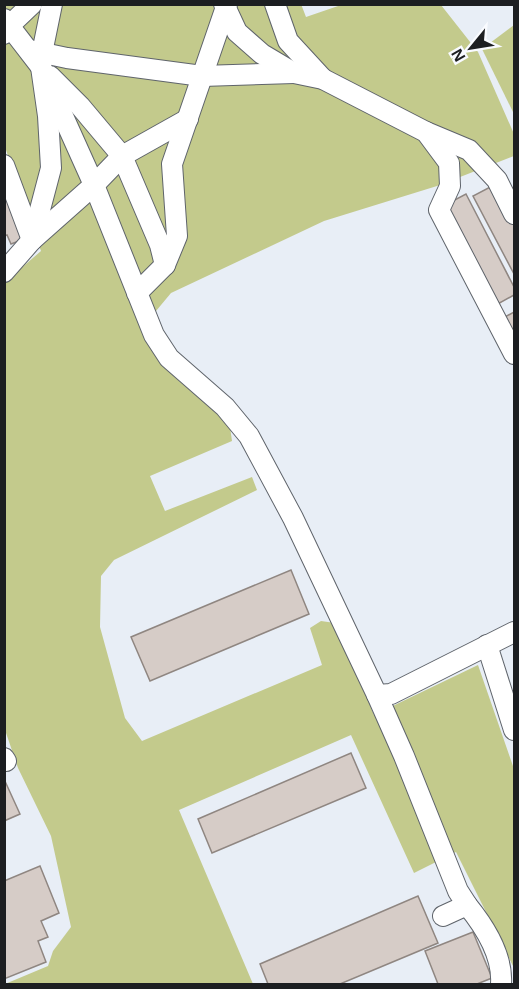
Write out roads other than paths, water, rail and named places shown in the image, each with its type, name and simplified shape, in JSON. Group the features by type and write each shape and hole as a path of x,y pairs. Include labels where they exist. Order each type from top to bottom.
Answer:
{"street":[{"path":"32,4 6,26 37,56 122,156 160,245 165,265"},
{"path":"32,240 51,168 48,116 37,56 52,4"},
{"path":"275,4 288,41 323,79"},
{"path":"226,6 237,32 262,54 294,73"},
{"path":"137,293 165,265 177,236 172,164 226,6"},
{"path":"37,56 202,76 294,73 323,79 426,132 469,150 497,180 514,214"},
{"path":"37,56 94,185 154,335 169,358 225,407 249,436 293,518 378,695 458,891 484,926 502,971 501,984"},
{"path":"4,272 32,240 94,185 122,156 188,119"},
{"path":"426,132 449,163 450,186 439,210 514,354"},
{"path":"4,165 32,240"},
{"path":"378,695 391,694 514,632"},
{"path":"487,645 514,730"},
{"path":"443,916 467,905"}]}
